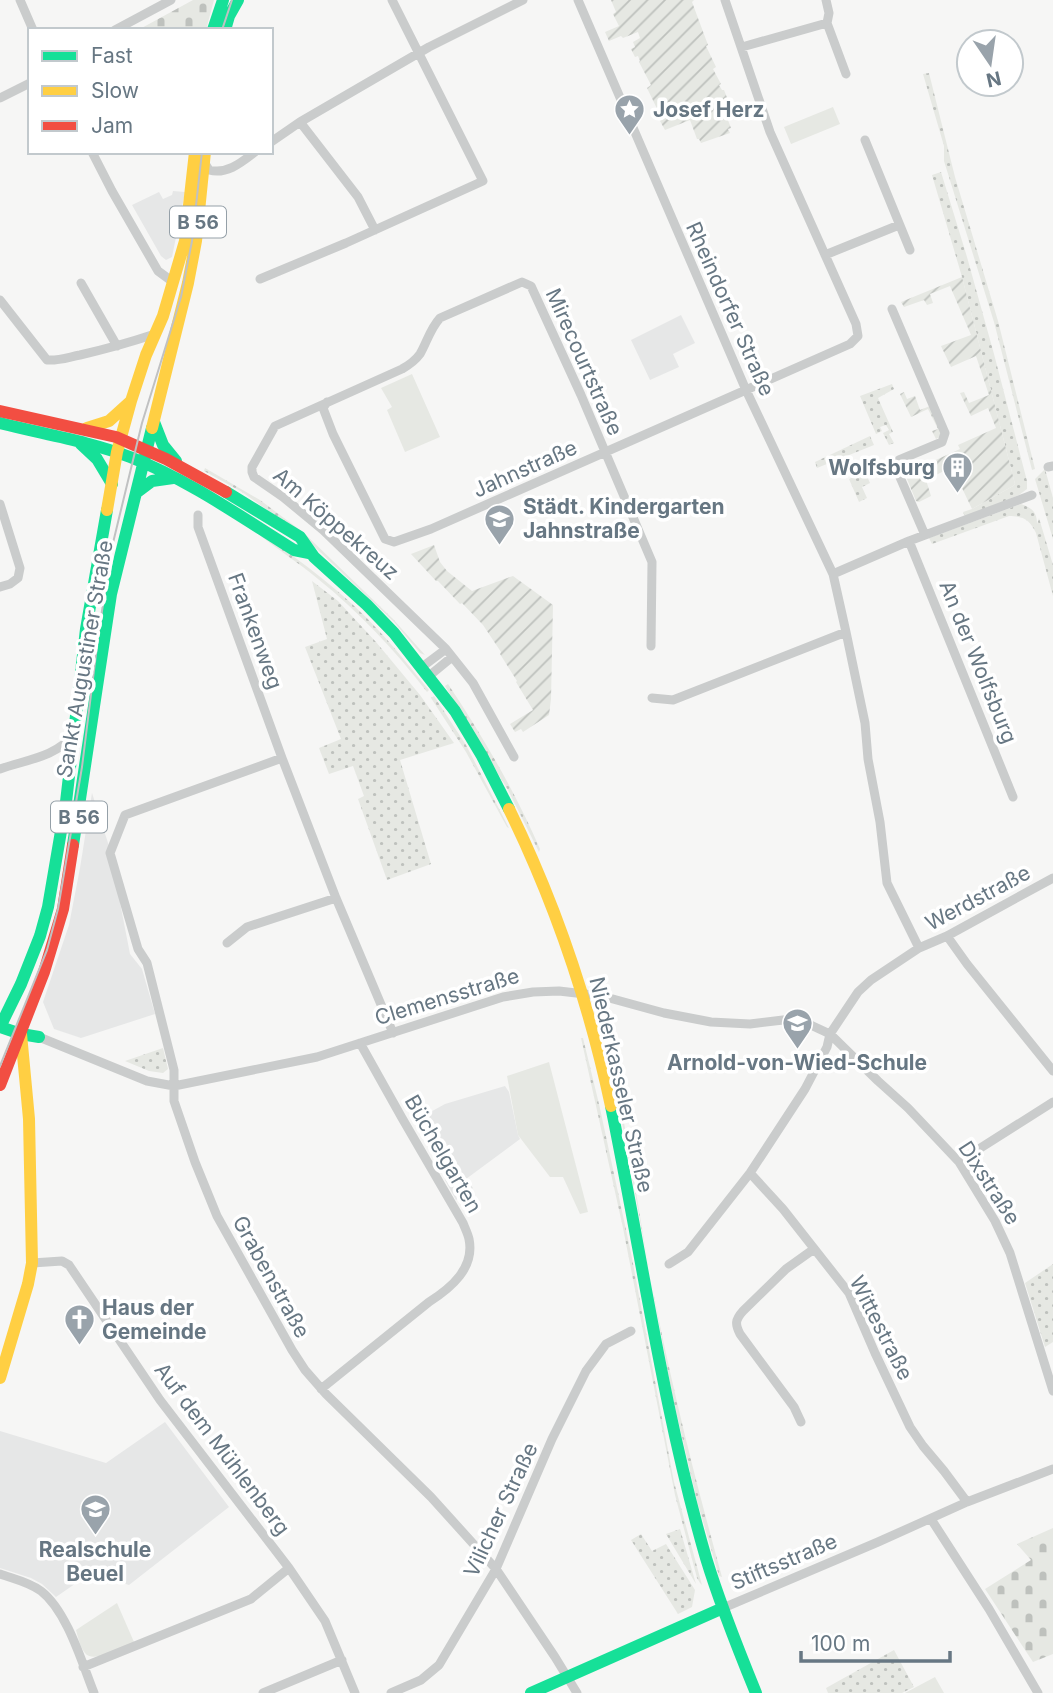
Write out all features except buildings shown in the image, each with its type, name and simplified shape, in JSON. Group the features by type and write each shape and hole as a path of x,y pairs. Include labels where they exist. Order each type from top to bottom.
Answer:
{"main road":[{"path":"214,28 223,0"},
{"path":"226,28 235,6"},
{"name":"Sankt Augustiner Straße","path":"0,1027 40,936 55,869 71,769 86,629 117,452 131,401 146,355 157,333 185,241 201,155"},
{"name":"Sankt Augustiner Straße","path":"0,1085 44,972 63,909 79,818 111,594 196,241 201,155"},
{"path":"84,428 109,421 131,401"},
{"path":"0,411 121,438 144,456"},
{"path":"136,493 151,481 180,474 158,436 154,422"},
{"path":"0,423 117,452 144,456"},
{"path":"78,442 97,459 111,484"},
{"name":"Niederkasseler Straße","path":"144,456 180,474 204,494 293,550 309,553 370,608 425,672 487,763 545,887 593,1031 618,1143 686,1489 703,1550 744,1667 756,1693"},
{"name":"Clemensstraße","path":"0,1027 39,1037"},
{"path":"0,1378 28,1284 37,1263 21,1034"},
{"name":"Stiftsstraße","path":"531,1693 723,1608"}],"street":[{"path":"20,0 32,28"},
{"path":"119,28 170,0"},
{"path":"235,6 249,0"},
{"path":"260,279 483,181 392,0"},
{"path":"273,141 429,47 523,0"},
{"name":"Rheindorfer Straße","path":"578,0 746,390 833,573 864,723 887,883 919,948"},
{"path":"725,0 767,126 825,255 899,225"},
{"path":"826,0 829,13 827,23 846,74"},
{"path":"742,47 827,23"},
{"path":"0,98 28,84"},
{"path":"300,122 358,197 375,230"},
{"path":"865,141 910,250"},
{"path":"93,154 158,271 173,282"},
{"path":"201,155 209,170 215,172 232,168 253,154"},
{"name":"Jahnstraße","path":"327,402 323,408 333,434 385,539 394,542 431,529 850,344 858,336 856,324 825,255"},
{"name":"Mirecourtstraße","path":"327,402 402,369 414,361 440,318 522,282 531,286 652,562 651,646"},
{"path":"81,283 117,346"},
{"path":"0,300 47,360 117,346 157,333"},
{"path":"892,309 945,433 942,442 899,460 896,468 925,535"},
{"name":"Am Köppekreuz","path":"327,402 275,426 252,467 252,472 258,480 323,530 449,653 473,684 514,757"},
{"path":"833,573 1032,495"},
{"path":"0,503 20,568 18,578 0,587"},
{"name":"Frankenweg","path":"198,515 198,527 282,758 336,898 393,1033"},
{"name":"An der Wolfsburg","path":"909,541 1013,797"},
{"path":"652,698 673,700 846,632"},
{"path":"425,672 449,653"},
{"path":"0,758 5,767 48,754 62,747 73,735"},
{"path":"48,754 60,755 71,769"},
{"name":"Grabenstraße","path":"282,758 125,815 110,853 138,949 147,963 174,1070 174,1101 217,1216 305,1370 430,1497 496,1569 577,1693"},
{"name":"Werdstraße","path":"919,948 947,936 1053,878"},
{"path":"228,943 247,927 336,898"},
{"path":"947,936 1053,1071"},
{"path":"669,1264 688,1252 750,1173 805,1089 827,1047 830,1034 858,992 871,980 919,948"},
{"name":"Clemensstraße","path":"39,1037 147,1081 174,1086 317,1057 503,997 533,992 559,991 602,996 664,1013 711,1022 750,1024 802,1021 830,1034"},
{"name":"Dixstraße","path":"830,1034 908,1108 953,1155 965,1172 995,1221 1010,1253 1053,1391"},
{"name":"Büchelgarten","path":"321,1389 446,1291 460,1277 470,1254 469,1239 463,1223 360,1043"},
{"path":"971,1154 1053,1102"},
{"name":"Wittestraße","path":"750,1173 783,1209 849,1293 910,1427 967,1502"},
{"path":"801,1422 794,1407 736,1326 737,1318 743,1311 786,1269 814,1249"},
{"name":"Auf dem Mühlenberg","path":"37,1263 62,1261 69,1265 160,1400 289,1568 325,1621 355,1693"},
{"name":"Vilicher Straße","path":"391,1693 421,1680 439,1665 496,1569 552,1439 587,1369 606,1344 631,1331"},
{"name":"Stiftsstraße","path":"723,1608 967,1502 1053,1469"},
{"name":"Wittestraße","path":"941,1514 955,1498 955,1492 944,1471"},
{"path":"931,1519 989,1609 1038,1693"},
{"path":"83,1667 251,1599 289,1568"},
{"path":"0,1574 26,1583 53,1603 63,1617 94,1693"},
{"path":"263,1693 342,1660"}],"shaded area":[{"path":"173,191 185,192 172,257 166,260 161,256 132,205 159,192 163,199 172,195"},
{"path":"681,315 695,343 673,354 679,367 650,380 631,340"},
{"path":"92,793 109,846 130,954 142,969 155,1014 81,1038 54,1029 43,1002 69,925"},
{"path":"505,1086 509,1092 520,1139 466,1179 473,1188 456,1200 445,1180 449,1167 423,1119 425,1115 445,1104"},
{"name":"Realschule Beuel","path":"165,1422 229,1507 129,1585 84,1571 82,1579 56,1597 31,1578 0,1568 0,1431 106,1463"}],"green space":[{"path":"193,0 214,0 207,28 142,28"},
{"path":"611,0 694,0 692,2 708,45 706,46 716,67 713,69 728,100 729,114 726,115 730,133 701,143 690,120 665,130 647,88 651,85 638,56 635,57 631,49 635,47 633,42 640,38 638,32 609,41 605,32 619,26 613,14 616,12"},
{"path":"929,73 955,177 998,321 1035,469 1032,470 994,322 944,161 944,146 923,74"},
{"path":"833,107 840,124 791,144 784,127"},
{"path":"941,172 994,354 1027,481 1027,489 1019,495 965,517 963,512 1015,484 962,277 932,175"},
{"path":"962,277 1015,484 972,509 952,467 926,480 931,496 919,502 916,501 905,474 960,449 958,445 996,428 988,408 971,416 960,393 964,392 969,403 989,395 976,356 951,367 941,346 971,335 950,286 930,294 933,303 927,305 924,300 904,307 901,302"},
{"path":"412,374 440,437 405,452 387,410 392,407 381,388"},
{"path":"892,384 894,389 878,398 893,432 889,434 894,443 889,445 883,433 889,430 886,425 880,427 882,431 876,434 860,396"},
{"path":"904,392 907,399 915,396 920,410 930,406 941,431 940,437 936,439 932,431 938,429 928,409 911,417 900,394"},
{"path":"870,436 874,445 817,468 815,462"},
{"path":"205,468 260,500 304,533 393,619 425,655 302,535 242,492 204,471"},
{"path":"1045,469 1053,498 1053,539 1035,479"},
{"path":"865,472 870,483 862,487 867,498 859,502 849,479"},
{"path":"1021,504 1033,511 1037,524 1039,518 1053,565 1053,596 1036,533 1023,518 1009,516 932,544 929,538"},
{"path":"259,532 352,604 429,690 427,692 362,618 311,573 258,534"},
{"path":"434,545 440,562 447,571 472,591 513,576 553,605 549,715 523,732 521,729 515,732 510,724 533,710 501,652 483,625 411,554"},
{"path":"312,581 338,601 376,642 420,695 454,743 400,760 431,864 387,880 358,799 364,796 353,766 329,774 319,748 341,739 305,647 327,639"},
{"path":"448,684 509,786 531,828 539,852 508,790 445,686"},
{"path":"434,696 466,745 509,828 466,752 431,698"},
{"path":"601,1032 604,1033 619,1095 651,1279 621,1117"},
{"path":"581,1038 599,1104 631,1253 674,1482 702,1585 697,1578 675,1495 623,1228"},
{"path":"163,1048 168,1069 163,1073 149,1071 125,1061"},
{"path":"549,1062 588,1212 580,1214 563,1177 550,1177 518,1135 507,1076"},
{"path":"1053,1264 1053,1342 1045,1347 1025,1283"},
{"path":"651,1281 666,1355 722,1577 719,1576 697,1501 672,1394"},
{"path":"1053,1528 1053,1654 1033,1662 985,1589 1031,1560 1017,1544"},
{"path":"680,1529 696,1584 666,1534"},
{"path":"641,1534 652,1551 666,1544 695,1590 692,1607 678,1614 631,1540"},
{"path":"117,1603 134,1642 101,1656 89,1656 82,1648 76,1630"},
{"path":"894,1650 914,1687 902,1693 828,1693 826,1688"},
{"path":"935,1677 944,1693 905,1693"}],"tram line":[{"path":"223,28 232,0"},
{"path":"0,1066 47,950 58,909 82,767 112,547 142,423 181,297 192,241 202,154"}],"traffic: fast":[{"path":"214,28 223,0"},
{"path":"226,28 238,0"},
{"path":"154,422 163,445 176,461"},
{"path":"0,423 114,451 152,466 194,488 294,550 309,553"},
{"path":"73,845 111,594 152,428"},
{"path":"81,444 97,459 112,484"},
{"path":"136,493 152,481 173,478"},
{"path":"226,492 300,537 314,557 394,633 455,711 509,809"},
{"path":"0,1027 21,984 48,907 66,802 86,629 107,510"},
{"path":"0,1027 39,1037"},
{"path":"611,1106 677,1446 706,1558 756,1693"},
{"path":"531,1693 723,1608"}],"traffic: slow":[{"path":"107,510 117,452 131,401 146,355 163,316 185,241 195,154"},
{"path":"152,428 188,283 196,241 205,154"},
{"path":"87,428 109,421 130,402"},
{"path":"509,809 556,917 569,954 592,1029 611,1106"},
{"path":"0,1378 32,1263 29,1119 21,1034"}],"traffic: jam":[{"path":"0,411 116,437 166,459 226,492"},
{"path":"0,1085 44,972 63,909 73,845"}],"place":[{"name":"Josef Herz","path":"630,137"},
{"name":"Wolfsburg","path":"958,495"},
{"name":"Städt. Kindergarten Jahnstraße","path":"500,546"},
{"name":"Arnold-von-Wied-Schule","path":"797,1050"},
{"name":"Haus der Gemeinde","path":"79,1347"},
{"name":"Realschule Beuel","path":"95,1537"}]}
